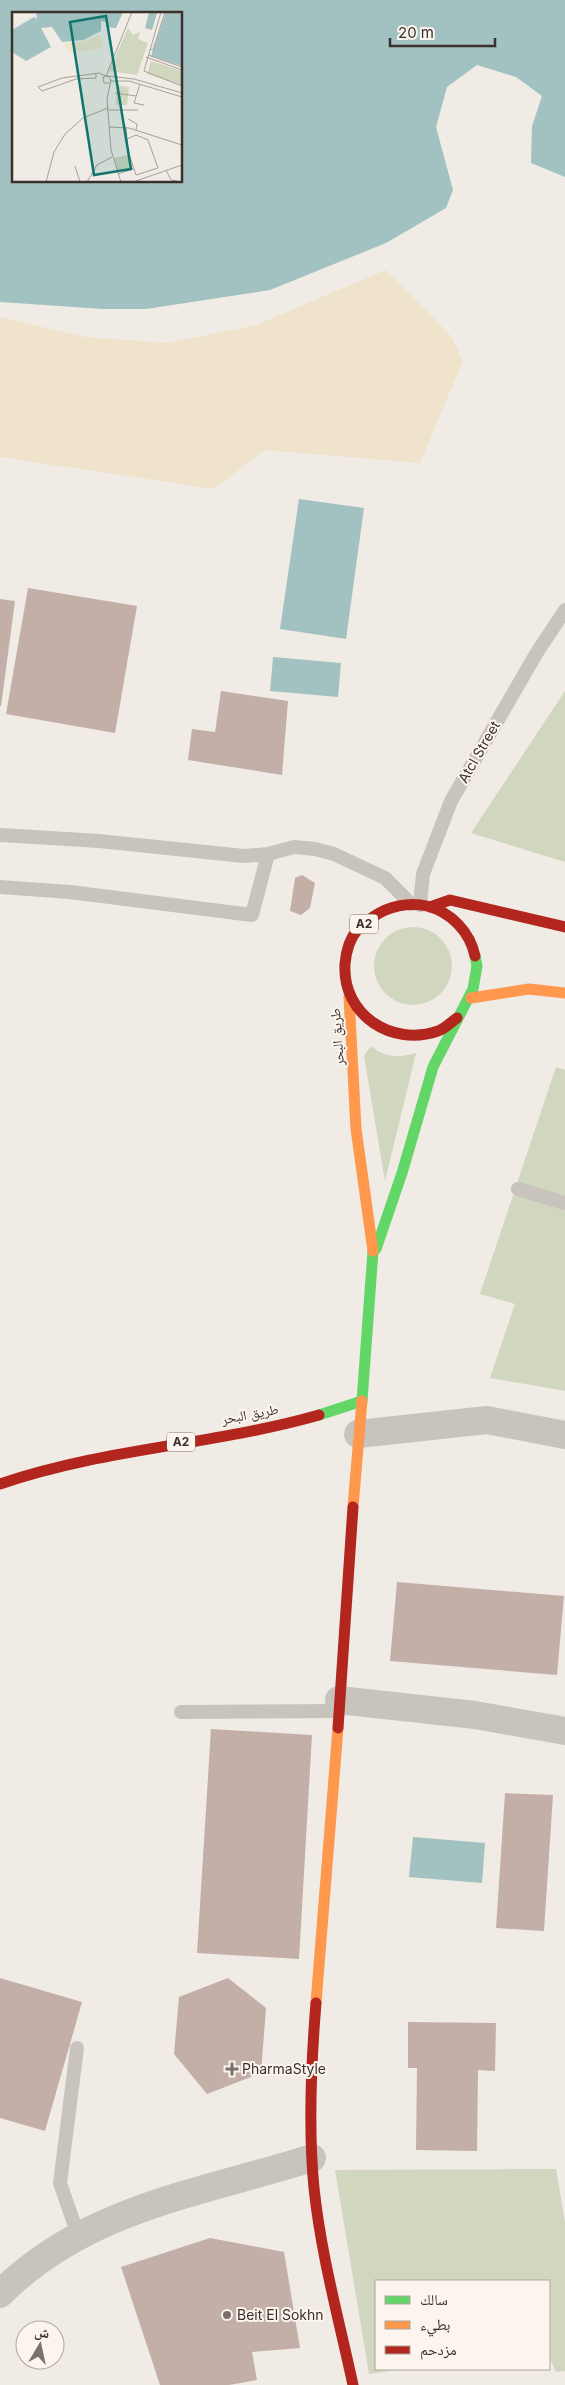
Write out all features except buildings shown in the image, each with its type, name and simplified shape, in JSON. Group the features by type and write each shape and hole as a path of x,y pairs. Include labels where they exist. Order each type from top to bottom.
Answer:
{"main road":[{"name":"A2","path":"421,905 450,917 466,934 475,954 477,977 471,998 457,1018 440,1030 419,1036 398,1036 378,1028 360,1015 349,996 344,975 346,954 355,934 370,918 389,908 450,900 474,904 565,927"},
{"path":"471,998 515,988 552,989 565,992"},
{"name":"طريق البحر","path":"0,1484 45,1469 135,1449 267,1427 325,1413 362,1401 374,1255 356,1129 349,996"},
{"name":"طريق البحر","path":"374,1255 409,1148 434,1062 457,1018"},
{"path":"354,2385 316,2209 312,2158 314,2040 358,1434 362,1401"}],"street":[{"path":"358,1434 487,1420 565,1435"},
{"path":"339,1706 475,1714 565,1730"},
{"path":"0,2294 34,2263 59,2245 78,2235 145,2206 312,2158"}],"lane":[{"name":"Atcl Street","path":"421,905 422,874 451,801 536,654 565,610"},
{"path":"0,835 99,841 244,856 268,854 294,847 315,849 334,854 385,878 421,905"},
{"path":"0,887 70,892 252,915 268,854"},
{"path":"518,1189 565,1203"},
{"path":"181,1712 339,1706"},
{"path":"77,2048 60,2183 78,2235"}],"green space":[{"path":"565,691 565,862 471,833"},
{"path":"413,927 428,930 445,944 449,951 452,966 449,981 435,998 428,1002 413,1005 398,1002 381,988 377,981 374,966 377,951 391,934 398,930"},
{"path":"371,1046 381,1053 392,1056 416,1053 385,1181 364,1056"},
{"path":"556,1067 565,1070 565,1391 490,1378 515,1304 480,1294"},
{"path":"556,2169 565,2222 565,2371 556,2372 550,2359 550,2280 375,2280 375,2370 395,2370 369,2374 335,2170"}],"sand":[{"path":"386,270 451,336 463,361 420,463 264,450 214,489 0,457 0,317 85,337 168,343 256,325"}],"water":[{"path":"0,0 565,0 565,177 531,163 532,126 542,96 516,77 477,65 447,87 436,127 453,190 446,208 386,243 270,290 146,309 103,309 0,302"},
{"path":"299,499 364,508 346,639 280,629"},
{"path":"273,657 341,663 338,697 270,691"},
{"path":"413,1837 485,1843 482,1883 409,1877"}],"traffic: fast":[{"path":"376,1249 402,1173 433,1067 473,989 477,966 475,956"},
{"path":"319,1415 362,1401 373,1251"}],"traffic: slow":[{"path":"471,998 529,989 565,993"},
{"path":"349,997 356,1129 373,1251"},
{"path":"353,1507 362,1401"},
{"path":"316,2003 338,1728"}],"traffic: jam":[{"path":"430,907 450,900 565,927"},
{"path":"457,1018 441,1030 421,1035 404,1034 388,1030 373,1023 361,1012 352,998 346,982 345,964 347,950 358,929 373,917 385,910 413,904 436,909 451,918 464,931 475,956"},
{"path":"0,1484 79,1462 239,1433 319,1415"},
{"path":"338,1728 353,1507"},
{"path":"316,2003 311,2096 314,2188 326,2263 353,2385"}],"place":[{"name":"PharmaStyle","path":"232,2069"},
{"name":"Beit El Sokhn","path":"227,2315"}]}
